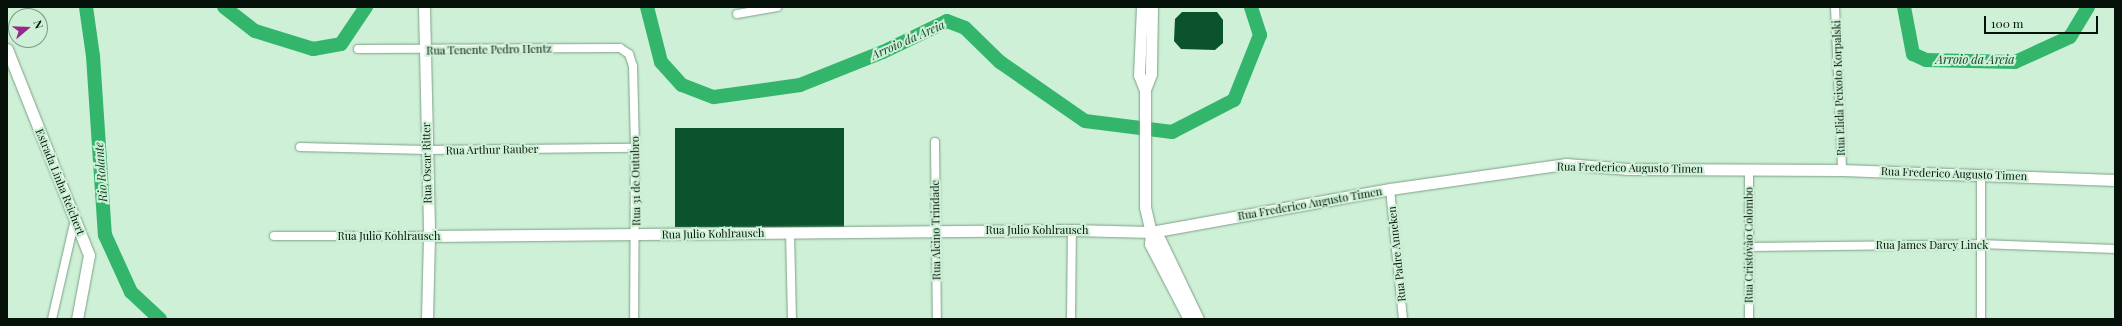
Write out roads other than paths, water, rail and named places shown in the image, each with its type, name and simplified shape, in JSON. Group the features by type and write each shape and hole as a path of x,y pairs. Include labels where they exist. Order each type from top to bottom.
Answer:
{"street":[{"name":"Rua Oscar Ritter","path":"424,7 429,236 427,319"},
{"path":"737,14 777,7"},
{"path":"1142,7 1139,75 1145,90 1145,207 1151,232 1150,244 1198,319"},
{"path":"1145,90 1150,74 1152,7"},
{"name":"Rua Elida Peixoto Korpalski","path":"1835,7 1842,170"},
{"name":"Rua Tenente Pedro Hentz","path":"358,49 425,51 620,48"},
{"name":"Rua 31 de Outubro","path":"620,48 629,54 633,66 636,235 634,319"},
{"name":"Estrada Linha Reichert","path":"7,49 89,255 77,319"},
{"name":"Rua Alcino Trindade","path":"935,142 937,319"},
{"name":"Rua Arthur Rauber","path":"300,147 427,150 635,148"},
{"name":"Rua Frederico Augusto Timen","path":"1151,232 1390,189 1566,164 1628,169 1842,170 2115,180"},
{"name":"Rua Cristóvão Colombo","path":"1749,170 1749,319"},
{"path":"1981,176 1981,319"},
{"name":"Rua Padre Anneken","path":"1390,189 1403,319"},
{"path":"52,319 75,219"},
{"name":"Rua Julio Kohlrausch","path":"274,236 636,235 935,230 1072,230 1151,232"},
{"path":"1072,230 1072,319"},
{"path":"790,232 792,319"},
{"name":"Rua James Darcy Linck","path":"1750,247 1980,244 2115,249"},
{"path":"1178,289 1188,319"}],"waterway":[{"name":"Rio Rolante","path":"86,7 93,56 105,235 131,292 160,319"},
{"name":"Arroio da Areia","path":"224,7 255,31 313,49 341,44 366,7"},
{"name":"Arroio da Areia","path":"647,7 661,62 682,85 714,97 800,85 883,52 947,21 965,28 1000,62 1085,121 1172,132 1234,100 1260,35 1251,7"},
{"name":"Arroio da Areia","path":"1904,7 1913,54 1926,60 2015,62 2070,37 2088,7"}]}
